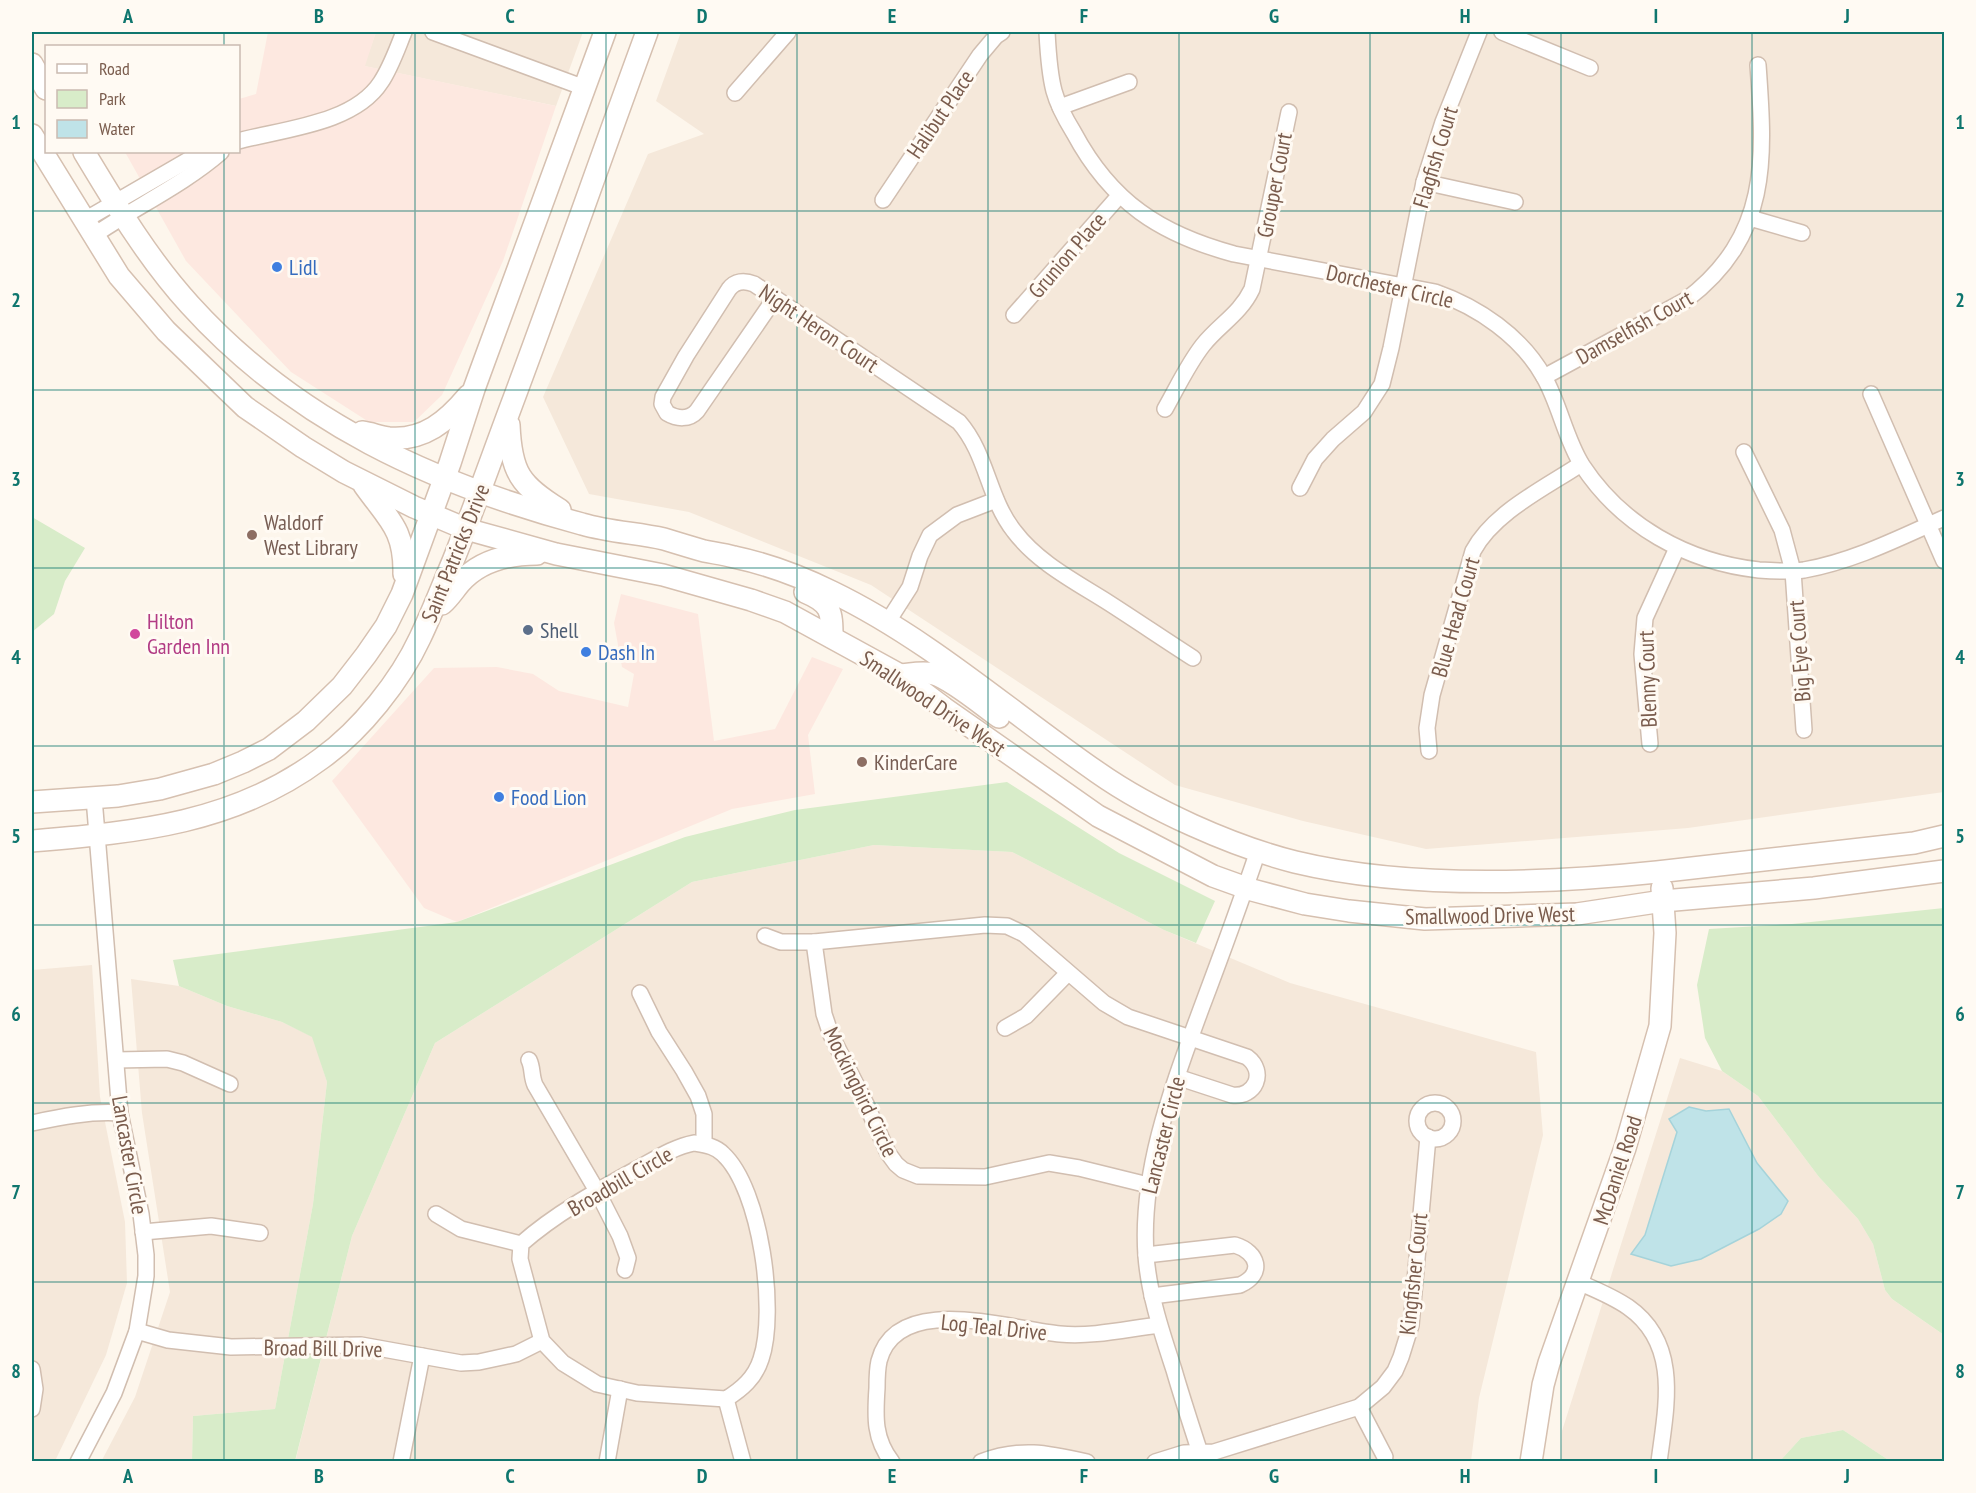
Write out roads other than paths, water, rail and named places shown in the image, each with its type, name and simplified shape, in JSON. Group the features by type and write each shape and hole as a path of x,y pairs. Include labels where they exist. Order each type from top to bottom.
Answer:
{"main road":[{"name":"Saint Patricks Drive","path":"32,802 94,798 160,789 214,774 269,749 306,721 342,686 386,626 402,594 474,388 605,32"},
{"name":"Saint Patricks Drive","path":"32,841 148,829 215,813 265,794 303,772 343,741 369,714 406,664 431,615 547,313 647,32"},
{"path":"32,64 45,87"},
{"name":"Smallwood Drive West","path":"32,135 119,276 166,331 245,407 303,447 360,480 430,514 466,528 556,554 663,575 785,612 900,675 953,715 1098,816 1214,876 1305,904 1425,919 1577,915 1663,901 1814,888 1944,872"},
{"name":"Smallwood Drive West","path":"85,153 119,209 161,270 206,322 269,380 307,408 340,428 364,442 444,479 511,504 584,525 663,539 737,557 832,592 957,669 1101,775 1152,805 1258,851 1298,862 1360,873 1442,881 1535,881 1690,870 1914,843 1944,836"},
{"path":"340,428 389,438 423,433 446,421 474,388"},
{"path":"508,412 510,453 517,472 534,494 584,525"},
{"path":"360,480 398,530 403,546 402,594"},
{"path":"710,552 825,602 832,614 832,637"},
{"path":"431,615 451,595 459,583 484,564 515,555 556,554"},
{"path":"900,675 924,673 944,679 1072,769 1152,805"},
{"name":"McDaniel Road","path":"1531,1461 1543,1385 1625,1148 1660,1026 1665,933 1660,871"}],"street":[{"path":"240,141 324,121 361,102 380,84 404,32"},
{"path":"434,32 585,88"},
{"path":"735,93 788,32"},
{"name":"Halibut Place","path":"883,200 980,55 1002,32"},
{"name":"Dorchester Circle","path":"1047,32 1051,75 1060,107 1088,157 1119,196 1150,218 1182,236 1211,248 1403,285 1447,297 1484,316 1521,347 1544,377 1581,464 1622,511 1641,527 1677,548 1733,566 1793,572 1855,556 1944,518"},
{"name":"Flagfish Court","path":"1300,488 1315,459 1333,439 1364,412 1382,384 1424,182 1443,122 1479,32"},
{"path":"1502,32 1590,68"},
{"name":"Damselfish Court","path":"1544,377 1675,307 1696,293 1732,253 1756,203 1760,182 1761,111 1758,65"},
{"path":"1060,107 1129,82"},
{"name":"Grouper Court","path":"1165,410 1201,347 1215,331 1241,309 1248,299 1259,258 1289,112"},
{"path":"88,229 201,153"},
{"path":"119,209 205,165 220,153"},
{"path":"1424,182 1515,202"},
{"name":"Grunion Place","path":"1014,315 1119,196"},
{"path":"1750,218 1802,233"},
{"name":"Night Heron Court","path":"775,298 692,416 683,418 672,416 663,408 663,397 686,356 733,284 749,282 775,298 959,422 976,447 996,500 1014,531 1036,554 1193,658"},
{"path":"1871,394 1944,561"},
{"name":"Big Eye Court","path":"1744,452 1782,530 1793,572 1804,730"},
{"name":"Blue Head Court","path":"1429,751 1428,720 1432,694 1473,551 1498,519 1581,464"},
{"path":"887,624 910,587 930,535 957,515 996,500"},
{"name":"Blenny Court","path":"1650,744 1642,654 1645,618 1677,548"},
{"name":"Lancaster Circle","path":"78,1461 114,1393 137,1331 146,1276 144,1232 120,1113 94,798"},
{"name":"Lancaster Circle","path":"1201,1456 1152,1296 1146,1255 1145,1219 1148,1185 1177,1077 1258,851"},
{"path":"765,936 781,942 814,942 984,925 1007,926 1032,939 1068,973 1118,1012 1141,1023 1247,1058 1253,1062 1257,1071 1255,1084 1251,1090 1240,1096 1177,1077"},
{"name":"Mockingbird Circle","path":"814,942 824,1014 831,1035 888,1154 903,1170 918,1176 984,1177 1049,1163 1148,1185"},
{"path":"1005,1028 1026,1016 1068,973"},
{"path":"640,993 659,1032 698,1095 704,1114 704,1144"},
{"path":"116,1060 167,1059 183,1063 230,1084"},
{"path":"529,1060 535,1085 597,1191 624,1246 628,1258 625,1270"},
{"path":"32,1123 66,1116 120,1113"},
{"name":"Kingfisher Court","path":"1201,1456 1359,1407 1379,1392 1395,1371 1411,1325 1428,1137"},
{"name":"Broadbill Circle","path":"521,1244 532,1234 597,1191 682,1146 694,1143 714,1147 736,1169 744,1186 760,1240 767,1320 761,1360 750,1381 726,1400"},
{"path":"436,1214 461,1229 521,1244 520,1259 542,1341 563,1364 597,1384 637,1393 726,1400 743,1461"},
{"path":"144,1232 211,1226 260,1233"},
{"path":"1146,1255 1235,1245 1245,1248 1255,1260 1256,1268 1253,1276 1240,1285 1152,1296"},
{"path":"1578,1282 1629,1307 1651,1330 1661,1348 1666,1382 1659,1461"},
{"name":"Log Teal Drive","path":"892,1461 878,1440 877,1370 884,1348 909,1327 933,1320 954,1319 1042,1332 1084,1335 1159,1325"},
{"name":"Broad Bill Drive","path":"137,1331 168,1340 231,1347 360,1345 461,1363 479,1362 516,1354 542,1341"},
{"path":"401,1461 422,1356"},
{"path":"32,1369 35,1389 32,1409"},
{"path":"608,1461 620,1389"},
{"path":"1359,1407 1385,1457"},
{"path":"981,1461 1022,1451 1087,1461"},
{"path":"1155,1461 1184,1452 1201,1456"}],"water":[{"path":"1689,1107 1706,1111 1729,1109 1757,1163 1788,1201 1781,1214 1759,1229 1701,1259 1671,1266 1631,1254 1645,1235 1677,1132 1669,1119"}],"place":[{"name":"Lidl","path":"277,267"},
{"name":"Waldorf West Library","path":"252,535"},
{"name":"Shell","path":"528,630"},
{"name":"Hilton Garden Inn","path":"135,634"},
{"name":"Dash In","path":"586,652"},
{"name":"KinderCare","path":"862,762"},
{"name":"Food Lion","path":"499,797"}]}
